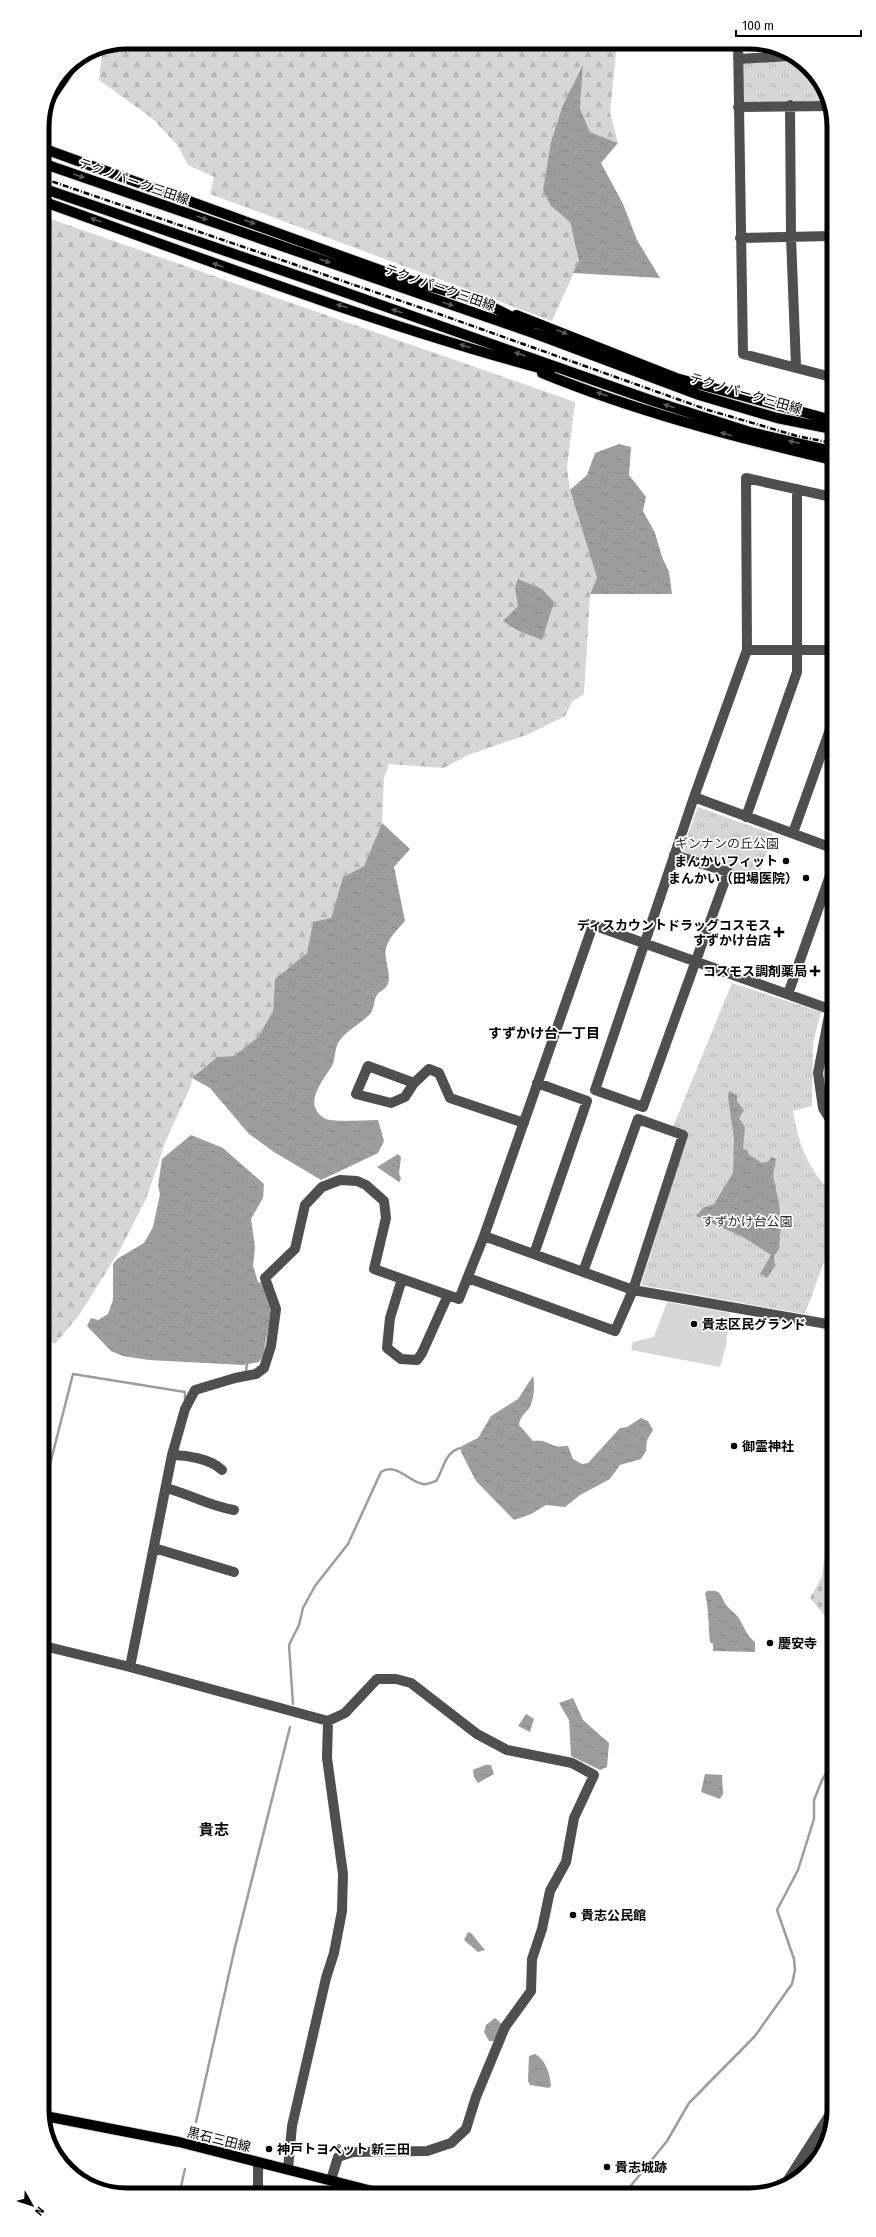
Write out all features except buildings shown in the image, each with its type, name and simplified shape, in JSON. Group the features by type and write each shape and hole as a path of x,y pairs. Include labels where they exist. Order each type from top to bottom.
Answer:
{"main road":[{"path":"49,151 402,278 486,304 676,378 827,419"},
{"name":"テクノパーク三田線","path":"49,165 536,334 699,395 777,418 827,429"},
{"path":"49,190 310,280 629,393 750,432 827,450"},
{"path":"49,204 227,268 516,362 629,393"},
{"path":"486,304 520,321 536,334"},
{"path":"516,362 562,381 725,434 827,459"},
{"name":"黒石三田線","path":"50,2117 179,2142 361,2188"}],"street":[{"path":"738,49 742,354 796,366 827,376"},
{"path":"738,59 783,56"},
{"path":"790,106 791,237 796,366"},
{"path":"738,107 824,106"},
{"path":"740,238 827,236"},
{"path":"674,855 728,872 697,962 643,1107 595,1090 644,942 674,855 694,797 747,650 746,478 827,496"},
{"path":"746,817 797,672 796,489"},
{"path":"747,650 827,650"},
{"path":"793,833 827,738"},
{"path":"694,797 827,846"},
{"path":"788,994 827,884"},
{"path":"130,1667 172,1455 185,1409 195,1390 234,1378 256,1374 264,1368 270,1346 276,1310 265,1278 295,1249 305,1205 322,1187 340,1180 357,1181 366,1185 384,1201 386,1218 374,1268 459,1299 484,1236 593,925 788,994 827,1003"},
{"path":"827,1025 818,1073 823,1108 827,1115"},
{"path":"414,1082 368,1066 356,1094 391,1103 405,1097 414,1082 429,1069 439,1073 450,1098 524,1123"},
{"path":"534,1254 587,1101 538,1083"},
{"path":"468,1278 615,1331 633,1290 683,1135 638,1119 583,1272"},
{"path":"484,1236 633,1290 827,1324"},
{"path":"402,1278 390,1318 387,1348 401,1359 416,1360 422,1353 448,1295"},
{"path":"172,1455 191,1457 218,1466 222,1470"},
{"path":"166,1488 184,1493 219,1507 234,1510"},
{"path":"154,1548 234,1572"},
{"path":"49,1647 130,1667 328,1721 346,1713 376,1679 396,1679 411,1683 476,1734 507,1750 572,1763 594,1775 574,1818 566,1862 550,1891 542,1928 532,1959 531,1991 505,2027 476,2097 466,2129 451,2143 427,2151 353,2152 338,2157 331,2180"},
{"path":"288,2169 292,2126 326,1978 334,1952 342,1911 343,1874 327,1758 328,1721"},
{"path":"790,2177 827,2120"},
{"path":"258,2162 258,2188"}],"green space":[{"path":"127,49 616,49 610,113 618,143 590,132 580,108 583,67 551,206 570,222 579,261 552,321 210,194 214,177 188,165 178,146 153,119 99,80 102,53"},
{"path":"791,61 797,65 811,79 819,92 823,104 742,106 741,62"},
{"path":"49,218 575,402 567,468 570,490 597,578 590,594 584,694 572,702 565,716 529,734 468,755 444,768 389,764 384,778 382,823 364,866 343,877 331,918 313,922 307,953 275,979 273,1011 258,1037 234,1056 217,1057 192,1078 191,1086 166,1140 146,1199 120,1250 79,1315 55,1344 49,1340"},
{"name":"ギンナンの丘公園","path":"698,807 773,834 757,880 681,853"},
{"name":"すずかけ台公園","path":"732,983 821,1012 813,1043 812,1106 793,1111 803,1151 812,1168 825,1186 827,1184 827,1254 805,1314 641,1285 688,1134 673,1127"},
{"name":"貴志区民グランド","path":"667,1302 730,1313 726,1346 720,1367 631,1350 633,1342 654,1337"},
{"path":"827,1557 827,1614 825,1616 810,1598 822,1577 824,1560"}],"water":[{"path":"583,65 580,108 590,132 618,143 601,163 623,204 637,240 660,278 573,273 579,261 570,222 551,206 543,190 551,142 563,105"},
{"path":"619,444 631,447 629,475 646,497 643,511 655,533 662,557 669,572 672,594 590,594 597,578 570,490 587,475 595,453"},
{"path":"518,579 542,589 554,602 542,640 519,631 503,621 518,606 515,588"},
{"path":"382,823 410,849 394,867 405,921 387,944 385,953 389,974 388,983 377,995 370,1014 343,1036 338,1043 332,1066 316,1092 314,1099 318,1112 328,1120 378,1120 384,1141 378,1153 321,1180 274,1152 249,1134 210,1088 192,1078 217,1057 234,1056 258,1037 273,1011 275,979 307,953 313,922 331,918 343,877 364,866"},
{"path":"729,1091 737,1095 737,1101 744,1110 739,1118 745,1127 743,1148 748,1151 748,1154 762,1163 769,1161 771,1157 776,1159 773,1175 779,1203 781,1223 779,1249 774,1256 775,1266 767,1278 760,1274 771,1255 743,1237 696,1216 703,1208 714,1204 733,1173 734,1139 728,1097"},
{"path":"191,1135 223,1148 264,1184 263,1198 251,1219 255,1247 253,1266 258,1282 265,1283 272,1308 263,1356 259,1362 243,1365 149,1360 123,1356 111,1351 87,1326 91,1318 98,1320 108,1314 113,1300 113,1264 117,1259 144,1243 153,1227 160,1194 158,1186 162,1159"},
{"path":"398,1154 401,1157 399,1173 401,1179 399,1182 377,1167"},
{"path":"533,1376 534,1392 531,1404 522,1417 519,1425 533,1441 542,1441 556,1446 568,1446 573,1459 582,1464 588,1463 620,1428 627,1427 641,1418 648,1421 653,1430 647,1440 646,1451 641,1459 620,1465 610,1479 580,1495 565,1507 546,1505 531,1514 514,1520 476,1481 461,1452 462,1446 478,1438 491,1416 518,1399"},
{"path":"707,1591 716,1591 721,1595 727,1606 738,1617 747,1633 755,1642 755,1652 713,1651 713,1644 710,1642 705,1593"},
{"path":"573,1698 583,1720 609,1743 607,1767 600,1770 571,1756 569,1720 559,1703"},
{"path":"526,1714 534,1719 530,1732 518,1726"},
{"path":"485,1765 491,1765 494,1774 478,1783 474,1777 473,1770"},
{"path":"705,1774 722,1775 723,1794 720,1799 701,1792"},
{"path":"468,1932 471,1933 485,1950 478,1952 464,1940"},
{"path":"495,2018 503,2025 497,2041 489,2041 484,2032 486,2025"},
{"path":"535,2054 542,2060 547,2068 551,2086 549,2088 530,2085 528,2081 529,2056"}],"waterway":[{"path":"246,1371 247,1364"},
{"path":"49,1468 73,1374 185,1392 185,1399"},
{"path":"293,1704 289,1645 299,1625 303,1608 315,1586 348,1544 381,1472 387,1470 398,1471 418,1483 428,1484 436,1481 448,1456 452,1452 462,1448"},
{"path":"196,2122 235,1947 290,1727"},
{"path":"629,2188 667,2141 689,2103 755,2036 792,1984 795,1970 794,1959 777,1910 798,1870 814,1819 814,1800 827,1772"},
{"path":"181,2188 185,2169"}],"railway":[{"path":"49,180 439,314 708,410 797,436 827,442"}],"place":[{"name":"まんかいフィット","path":"786,861"},
{"name":"まんかい（田場医院）","path":"806,878"},
{"name":"ディスカウントドラッグコスモス すずかけ台店","path":"779,932"},
{"name":"コスモス調剤薬局","path":"815,971"},
{"name":"貴志区民グランド","path":"694,1324"},
{"name":"御霊神社","path":"734,1446"},
{"name":"慶安寺","path":"770,1643"},
{"name":"貴志公民館","path":"573,1915"},
{"name":"神戸トヨペット 新三田","path":"269,2149"},
{"name":"貴志城跡","path":"607,2167"}],"district":[{"name":"すずかけ台一丁目","path":"544,1033"},
{"name":"貴志","path":"214,1830"}]}
